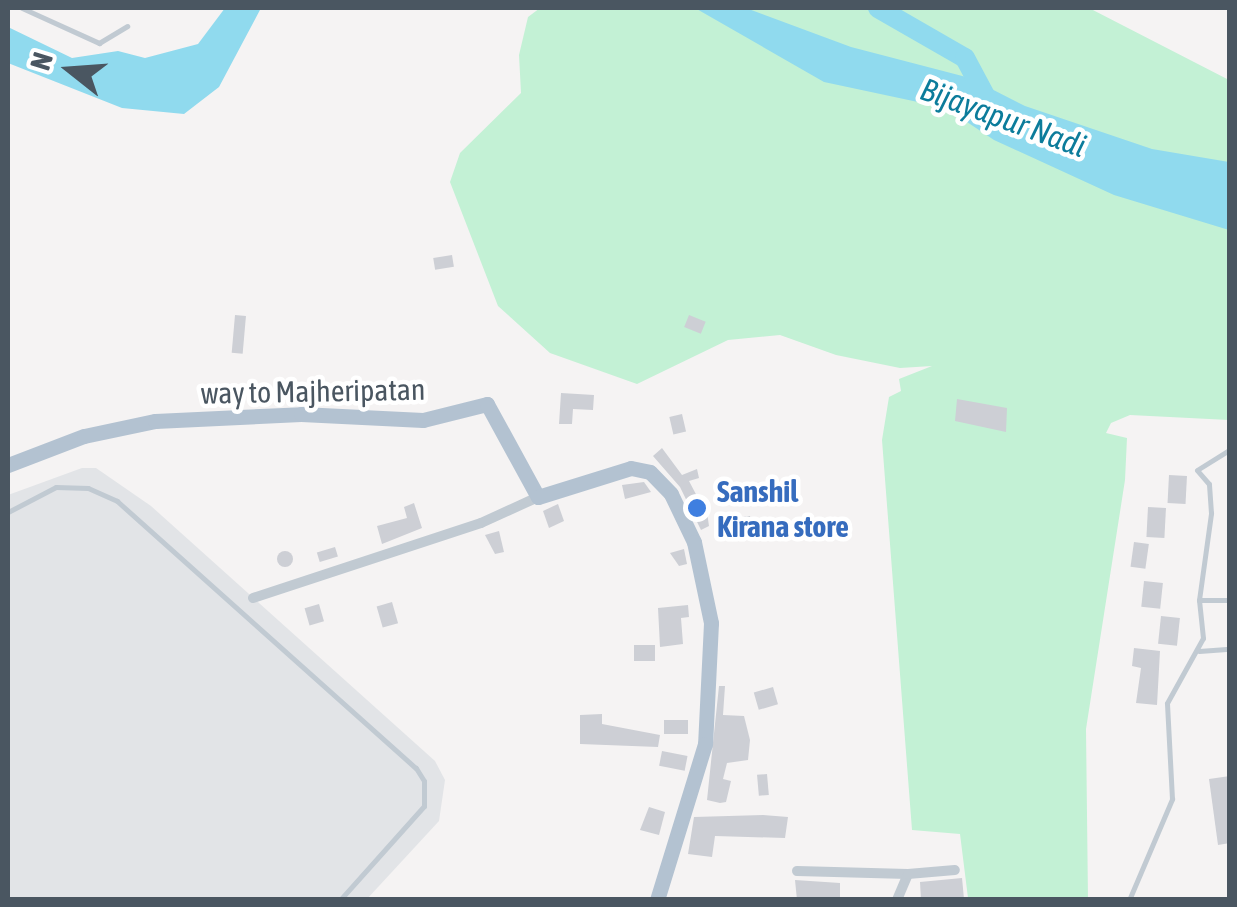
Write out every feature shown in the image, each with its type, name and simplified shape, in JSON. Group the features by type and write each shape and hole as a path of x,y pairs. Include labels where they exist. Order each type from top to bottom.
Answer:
{"main road":[{"name":"way to Majheripatan","path":"8,465 84,436 154,421 301,414 422,420 487,404 538,497"},
{"path":"538,497 621,470 650,472 671,494 702,563 711,623 705,744 656,900"}],"street":[{"path":"253,598 481,523 538,497"},
{"path":"797,871 908,874 955,870"},
{"path":"897,900 908,874"}],"lane":[{"path":"22,8 98,42 127,26"},
{"path":"1129,900 1172,798 1168,702 1198,651 1198,600 1211,512 1209,484 1197,470 1230,449"},
{"path":"8,512 56,487 103,493 241,610 424,781 418,816 340,900"},
{"path":"241,610 253,598"},
{"path":"1198,600 1230,600"},
{"path":"1198,651 1230,650"}],"shaded area":[{"path":"82,468 96,468 151,506 435,761 445,780 439,821 367,899 8,900 8,495"}],"green space":[{"path":"540,8 1089,8 1229,80 1229,420 1130,415 1111,423 1106,433 1127,438 1125,480 1086,729 1088,899 968,898 960,834 912,830 882,440 889,397 901,391 899,379 932,366 900,368 836,355 780,335 728,340 637,384 550,353 498,306 450,182 460,153 521,93 519,55 528,17"}],"water":[{"path":"225,8 261,8 219,87 184,114 122,108 8,63 8,27 72,58 118,51 145,58 198,44"},
{"name":"Bijayapur Nadi","path":"695,8 746,8 851,47 970,78 1025,106 1152,149 1229,162 1229,230 1114,195 994,140 946,108 824,82"}],"building":[{"path":"452,255 454,267 435,270 433,258"},
{"path":"235,315 246,316 243,354 232,353"},
{"path":"689,315 706,322 701,334 684,327"},
{"path":"561,393 594,395 593,410 573,409 572,424 559,424"},
{"path":"957,399 1007,408 1006,432 955,421"},
{"path":"682,414 686,432 673,434 669,417"},
{"path":"662,448 682,475 697,469 699,478 689,481 699,500 705,498 709,526 701,530 680,487 653,456"},
{"path":"1169,475 1187,476 1186,504 1168,503"},
{"path":"644,482 651,492 625,499 622,485"},
{"path":"414,503 422,528 382,544 377,526 407,518 404,507"},
{"path":"558,504 564,521 549,528 543,511"},
{"path":"1148,507 1166,508 1164,538 1146,537"},
{"path":"750,516 752,532 728,535 726,519"},
{"path":"499,531 504,552 495,554 485,535"},
{"path":"1134,542 1149,544 1145,569 1131,567"},
{"path":"335,547 338,557 320,562 317,553"},
{"path":"684,549 687,564 679,566 670,553"},
{"path":"285,551 293,559 285,567 277,559"},
{"path":"1144,581 1163,583 1160,609 1141,607"},
{"path":"392,602 398,623 383,628 377,606"},
{"path":"319,604 324,621 310,625 305,608"},
{"path":"688,605 689,617 681,618 683,644 660,647 658,608"},
{"path":"1161,616 1180,618 1177,646 1158,644"},
{"path":"634,645 655,645 655,661 634,661"},
{"path":"1134,648 1160,651 1157,705 1136,703 1141,668 1132,666"},
{"path":"719,686 725,686 723,715 744,716 750,740 748,760 727,763 723,779 731,781 726,802 720,803 707,800"},
{"path":"773,687 778,704 759,710 754,693"},
{"path":"602,714 602,724 660,735 658,747 580,744 580,715"},
{"path":"664,720 688,720 688,734 664,734"},
{"path":"662,751 688,756 685,771 659,766"},
{"path":"767,774 769,795 759,796 757,775"},
{"path":"1230,776 1230,843 1218,845 1209,779"},
{"path":"649,807 665,812 659,835 640,830"},
{"path":"694,817 788,817 785,838 715,836 712,857 688,854"},
{"path":"962,878 964,899 921,900 920,882"},
{"path":"795,880 840,883 840,900 797,900"}],"waterway":[{"name":"Bijayapur Nadi","path":"878,8 965,58 989,103"}],"place":[{"name":"Sanshil Kirana store","path":"697,508"}]}
